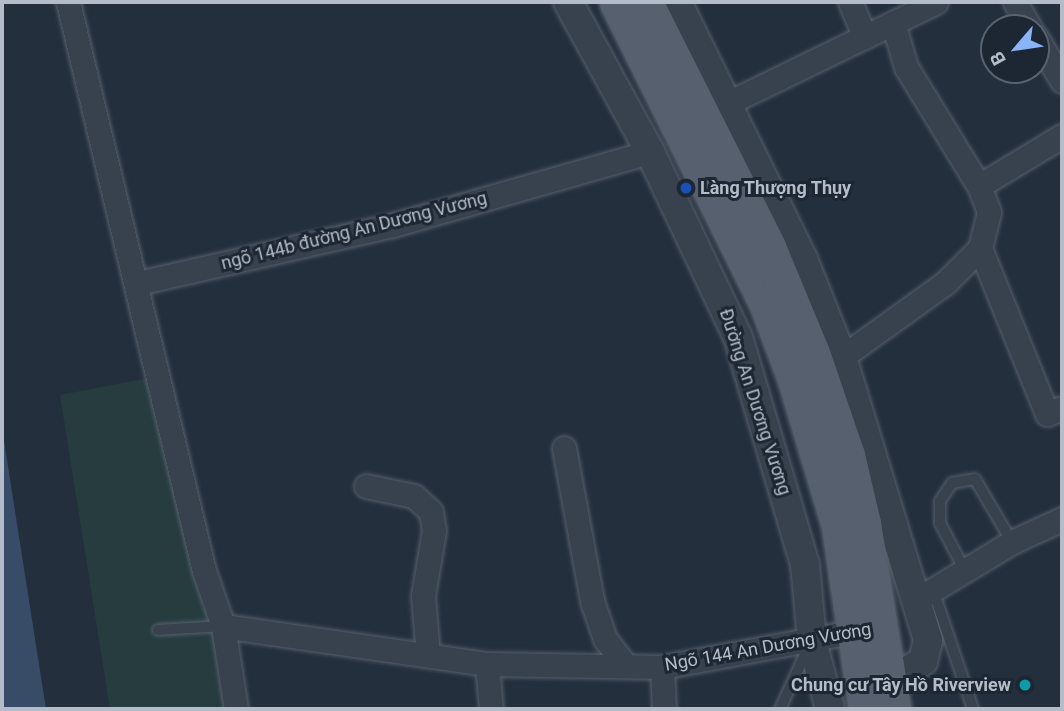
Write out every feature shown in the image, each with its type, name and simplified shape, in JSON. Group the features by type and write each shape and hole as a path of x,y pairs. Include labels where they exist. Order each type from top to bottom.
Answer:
{"main road":[{"path":"617,2 672,83"},
{"path":"645,2 672,83 767,304 795,379 867,629 891,696"},
{"path":"866,709 867,629"}],"street":[{"path":"68,2 138,282 204,571 222,626 236,709"},
{"name":"Đường An Dương Vương","path":"568,2 650,152 738,337 805,564 812,641 830,709"},
{"path":"677,2 803,259 842,357 924,595 928,640 923,661 891,696"},
{"path":"850,2 865,37"},
{"path":"727,103 936,2"},
{"path":"842,357 945,283 980,248 989,212 979,186 906,67 893,23"},
{"path":"1050,61 1062,81"},
{"path":"979,186 1062,136"},
{"name":"ngõ 144b đường An Dương Vương","path":"138,282 393,225 650,152"},
{"path":"980,248 1047,414 1062,408"},
{"path":"564,447 592,601 605,639 625,665"},
{"path":"366,486 414,496 432,512 434,530 423,596 428,656"},
{"path":"924,595 1012,542 1062,519"},
{"name":"Ngõ 144 An Dương Vương","path":"222,626 487,664 662,667 867,629"},
{"path":"487,664 491,709"},
{"path":"662,667 664,709"}],"lane":[{"path":"965,570 940,523 940,501 952,483 975,480 1012,542"},
{"path":"924,595 973,709"},
{"path":"158,630 222,626"},
{"path":"780,709 812,641"}],"green space":[{"path":"159,376 239,709 110,709 60,395"}],"water":[{"path":"2,428 46,709 2,709"}],"place":[{"name":"Làng Thượng Thụy","path":"686,188"},
{"name":"Chung cư Tây Hồ Riverview","path":"1025,685"}]}
